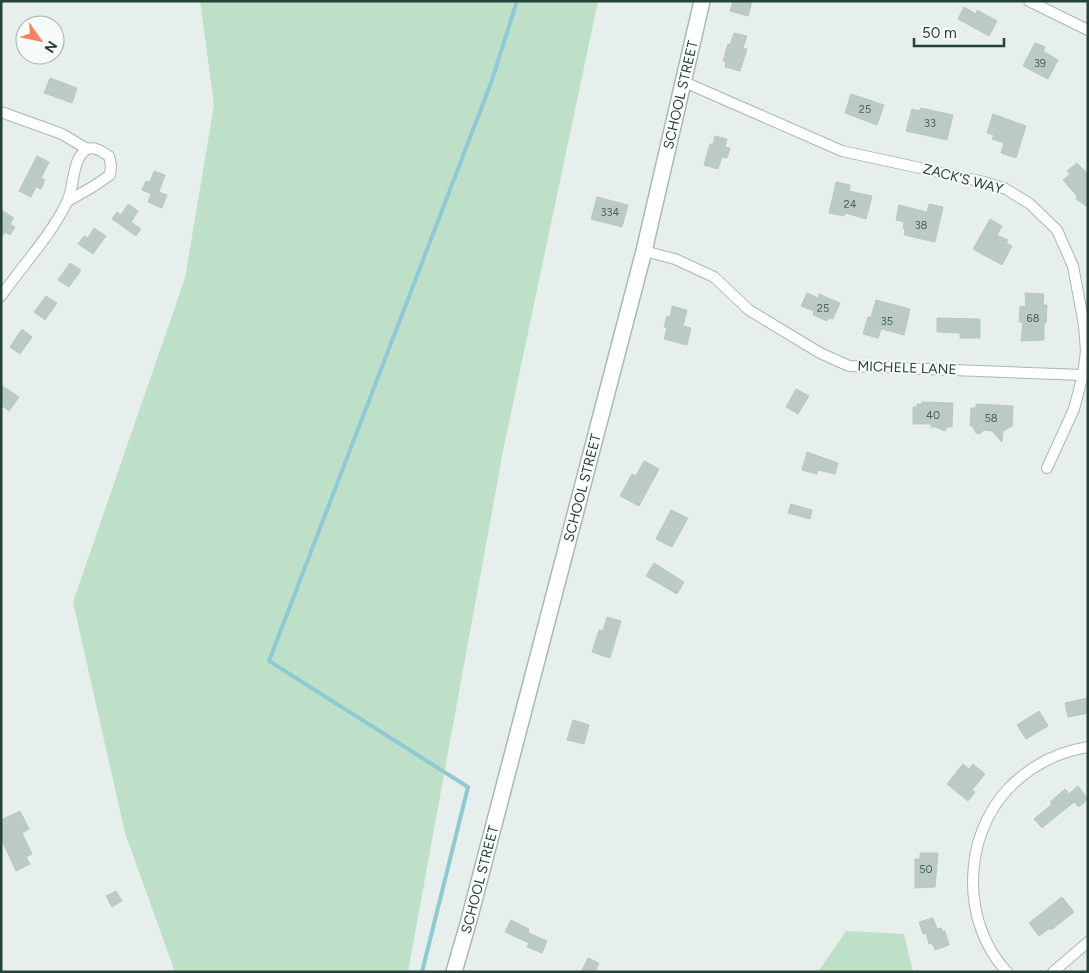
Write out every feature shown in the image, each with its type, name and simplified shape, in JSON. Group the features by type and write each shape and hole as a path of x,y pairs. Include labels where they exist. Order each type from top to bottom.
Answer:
{"street":[{"name":"SCHOOL STREET","path":"454,972 644,251 702,1"},
{"path":"1029,1 1088,30"},
{"name":"ZACK'S WAY","path":"682,81 842,151 984,182 1006,189 1030,204 1057,230 1073,266 1084,325 1086,350 1080,392 1047,468"},
{"path":"1,112 62,134 87,149 100,150 109,156 111,165 110,175 68,201"},
{"path":"1,296 56,223 68,201 78,159 87,149"},
{"name":"MICHELE LANE","path":"644,251 675,259 714,277 749,310 820,353 849,366 1083,375"},
{"path":"1007,972 989,949 979,925 974,904 973,875 981,835 996,805 1018,780 1050,758 1067,751 1088,746"},
{"path":"1053,972 1088,942"}],"green space":[{"path":"200,1 598,1 503,451 408,972 175,972 125,833 73,602 185,278 214,105"},
{"path":"846,931 904,934 913,972 818,972"}],"building":[{"path":"733,1 752,1 748,16 730,11"},
{"path":"964,7 976,14 977,10 997,21 989,36 958,19"},
{"path":"734,33 747,36 743,48 747,49 740,71 725,67 726,62 723,61 728,44 730,45"},
{"path":"1035,43 1045,47 1043,51 1058,60 1048,79 1023,66"},
{"path":"50,78 77,88 72,103 44,93"},
{"path":"851,94 884,105 877,125 845,113"},
{"path":"921,108 953,115 947,140 906,131 912,109 919,111"},
{"path":"993,114 1026,126 1016,158 1001,153 1004,143 992,139 994,135 987,133"},
{"path":"715,136 727,139 725,147 730,148 727,158 722,157 718,169 704,165 710,144 713,144"},
{"path":"37,156 49,162 41,178 45,180 41,189 36,187 31,197 19,191"},
{"path":"1077,163 1088,174 1088,207 1076,199 1077,196 1063,180 1070,174 1067,171"},
{"path":"154,171 165,175 159,192 167,195 162,208 148,202 151,194 142,190 146,181 150,182"},
{"path":"836,182 850,185 849,191 872,196 866,219 845,213 844,216 829,213"},
{"path":"597,197 628,205 622,227 591,219"},
{"path":"128,204 138,211 131,222 141,229 136,236 112,219 117,212 121,215"},
{"path":"929,204 943,207 935,242 904,235 904,222 896,220 899,205 927,212"},
{"path":"1,210 14,218 10,224 15,227 10,235 5,232 1,238"},
{"path":"990,219 1002,226 997,235 1008,240 1006,243 1012,246 1002,265 973,249"},
{"path":"94,228 106,236 93,254 78,244 84,236 88,238"},
{"path":"70,263 81,270 69,287 58,280"},
{"path":"807,293 818,298 819,294 840,303 833,319 829,318 827,321 813,315 814,311 801,306"},
{"path":"1025,293 1044,294 1043,305 1047,305 1044,340 1021,341 1023,322 1019,322 1020,306 1026,307"},
{"path":"46,296 57,303 45,320 34,312"},
{"path":"876,300 910,309 904,335 881,329 878,338 863,334"},
{"path":"672,306 687,310 683,326 691,328 687,345 664,339 667,328 664,327 667,316 670,317"},
{"path":"937,318 980,319 980,338 960,338 960,333 937,332"},
{"path":"22,329 32,337 20,354 10,347"},
{"path":"1,385 19,397 9,411 1,405"},
{"path":"796,389 809,396 798,414 786,407"},
{"path":"922,402 953,403 952,427 947,427 945,431 931,427 931,424 913,424 913,407 917,407 917,404 922,404"},
{"path":"976,404 1013,406 1012,426 1003,431 1002,442 992,431 984,430 980,434 976,433 972,426 970,426 971,408 976,408"},
{"path":"807,452 838,463 835,474 818,470 817,474 802,470"},
{"path":"644,461 659,469 639,506 620,496 632,474 636,476"},
{"path":"791,504 812,510 810,519 788,513"},
{"path":"671,510 688,518 672,547 656,539"},
{"path":"654,563 684,582 677,594 646,576"},
{"path":"607,617 621,621 610,658 592,652 599,630 603,631"},
{"path":"1088,698 1088,713 1068,717 1065,703"},
{"path":"1039,711 1048,726 1026,739 1017,725"},
{"path":"573,720 589,725 584,744 567,740"},
{"path":"963,764 969,769 973,764 985,774 972,790 975,792 968,801 947,784"},
{"path":"1078,786 1088,799 1079,807 1074,802 1042,828 1034,819 1052,804 1050,802 1065,789 1069,794"},
{"path":"20,811 29,829 22,833 32,854 26,857 30,864 16,871 1,838 1,820"},
{"path":"920,853 938,853 935,887 915,888 915,859 920,859"},
{"path":"116,891 122,901 112,907 106,896"},
{"path":"1062,897 1074,912 1051,930 1050,928 1039,936 1029,923"},
{"path":"933,918 937,929 941,928 943,932 945,931 949,945 935,950 932,943 929,944 926,933 923,934 919,922"},
{"path":"511,920 529,929 528,932 531,934 547,941 542,953 527,947 529,943 505,932"},
{"path":"588,958 599,963 595,972 581,972"}],"waterway":[{"path":"422,972 468,787 269,661 491,83 517,1"}]}
